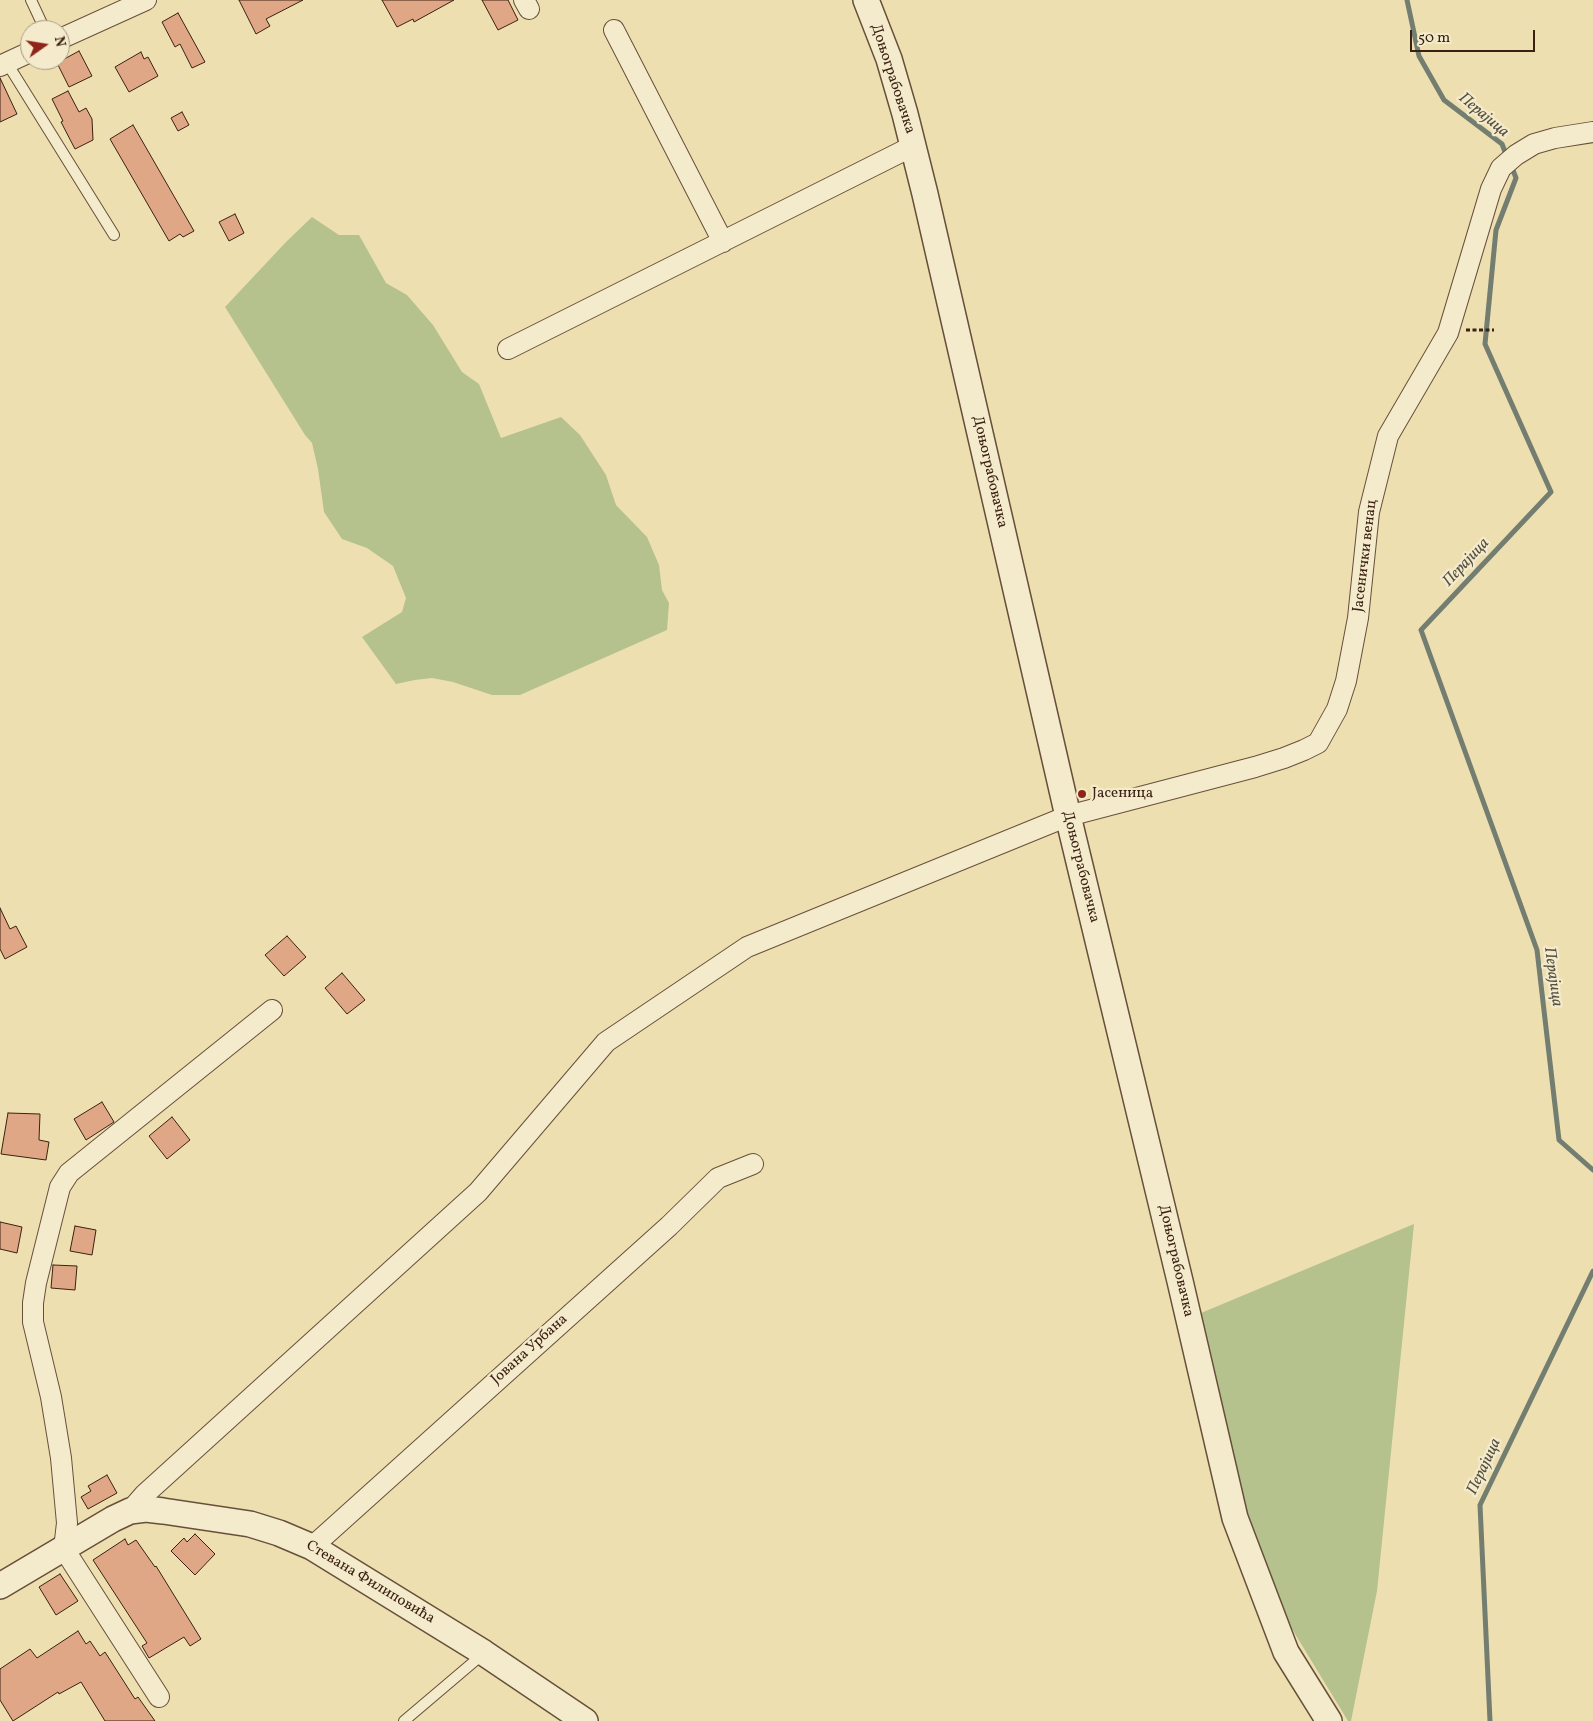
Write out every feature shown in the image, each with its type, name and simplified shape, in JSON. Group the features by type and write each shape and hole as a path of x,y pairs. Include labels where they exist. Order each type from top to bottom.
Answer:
{"street":[{"path":"70,34 146,0"},
{"name":"Доњограбовачка","path":"866,0 889,59 913,146 1068,816 1235,1518 1286,1652 1329,1721"},
{"path":"614,30 723,242"},
{"path":"4,64 20,57"},
{"name":"Јасенички венац","path":"130,1511 144,1495 478,1192 606,1042 747,947 1068,816 1284,758 1318,742 1337,709 1346,681 1358,618 1369,512 1388,436 1448,333 1491,189 1501,168 1516,155 1534,144 1555,138 1593,132"},
{"path":"508,348 913,146"},
{"path":"159,1697 64,1548 67,1523 61,1458 51,1397 33,1322 36,1283 60,1187 69,1173 272,1010"},
{"name":"Јована Урбана","path":"312,1546 662,1232 718,1178 753,1164"},
{"name":"Стевана Филиповића","path":"0,1586 113,1518 130,1511 146,1509 163,1510 250,1524 279,1532 312,1546 484,1653 585,1721"}],"lane":[{"path":"31,0 40,20"},
{"path":"4,64 114,235"},
{"path":"404,1721 484,1653"}],"path":[{"path":"1466,330 1494,330"}],"green space":[{"path":"312,217 339,235 359,235 386,283 407,295 433,325 462,372 479,384 501,438 561,417 580,435 606,475 616,505 647,537 659,565 662,590 669,603 667,630 520,695 492,695 453,682 432,678 396,684 362,637 402,612 406,598 393,566 367,548 342,539 324,512 312,443 305,435 225,307"},
{"path":"1414,1224 1377,1591 1351,1721 1348,1721 1289,1624 1237,1489 1201,1313"}],"building":[{"path":"239,0 303,0 266,19 270,26 256,34"},
{"path":"382,0 454,0 414,22 413,19 397,27"},
{"path":"482,0 508,0 518,20 498,30"},
{"path":"178,13 205,62 192,68 180,44 175,47 162,22"},
{"path":"79,51 92,76 69,87 60,70 70,70 70,56"},
{"path":"141,52 144,59 148,57 158,76 129,92 115,67"},
{"path":"0,78 17,114 0,122"},
{"path":"68,91 79,112 86,108 92,119 93,140 75,149 52,99"},
{"path":"182,112 189,125 178,131 171,118"},
{"path":"133,125 194,231 183,237 180,234 169,241 110,139"},
{"path":"235,214 244,233 229,241 219,222"},
{"path":"0,908 10,929 16,926 27,947 5,959 0,949"},
{"path":"287,936 306,957 284,976 265,955"},
{"path":"342,973 365,1000 347,1014 325,988"},
{"path":"102,1102 114,1122 86,1140 74,1119"},
{"path":"8,1113 40,1114 39,1140 49,1142 46,1160 1,1154"},
{"path":"172,1117 190,1140 167,1159 149,1136"},
{"path":"0,1222 22,1227 17,1253 0,1249"},
{"path":"75,1226 96,1230 92,1255 70,1251"},
{"path":"53,1265 77,1266 75,1290 51,1288"},
{"path":"107,1475 117,1493 88,1509 81,1497 91,1491 88,1486"},
{"path":"195,1534 215,1554 195,1575 171,1551 184,1538 187,1542"},
{"path":"125,1539 128,1545 136,1540 156,1566 201,1639 190,1646 184,1637 149,1658 142,1646 147,1643 93,1560"},
{"path":"60,1574 78,1601 56,1615 39,1587"},
{"path":"78,1631 86,1644 90,1641 100,1656 105,1652 135,1699 138,1697 155,1721 105,1721 81,1682 59,1694 58,1692 13,1721 0,1700 0,1669 30,1649 37,1658"}],"waterway":[{"name":"Перајица","path":"1407,0 1419,56 1444,100 1502,144 1507,157"},
{"name":"Перајица","path":"1511,165 1516,178 1496,230 1485,344 1551,492 1421,630 1537,950 1559,1140 1593,1170"},
{"name":"Перајица","path":"1490,1721 1480,1505 1593,1271"}],"place":[{"name":"Јасеница","path":"1082,794"}]}
